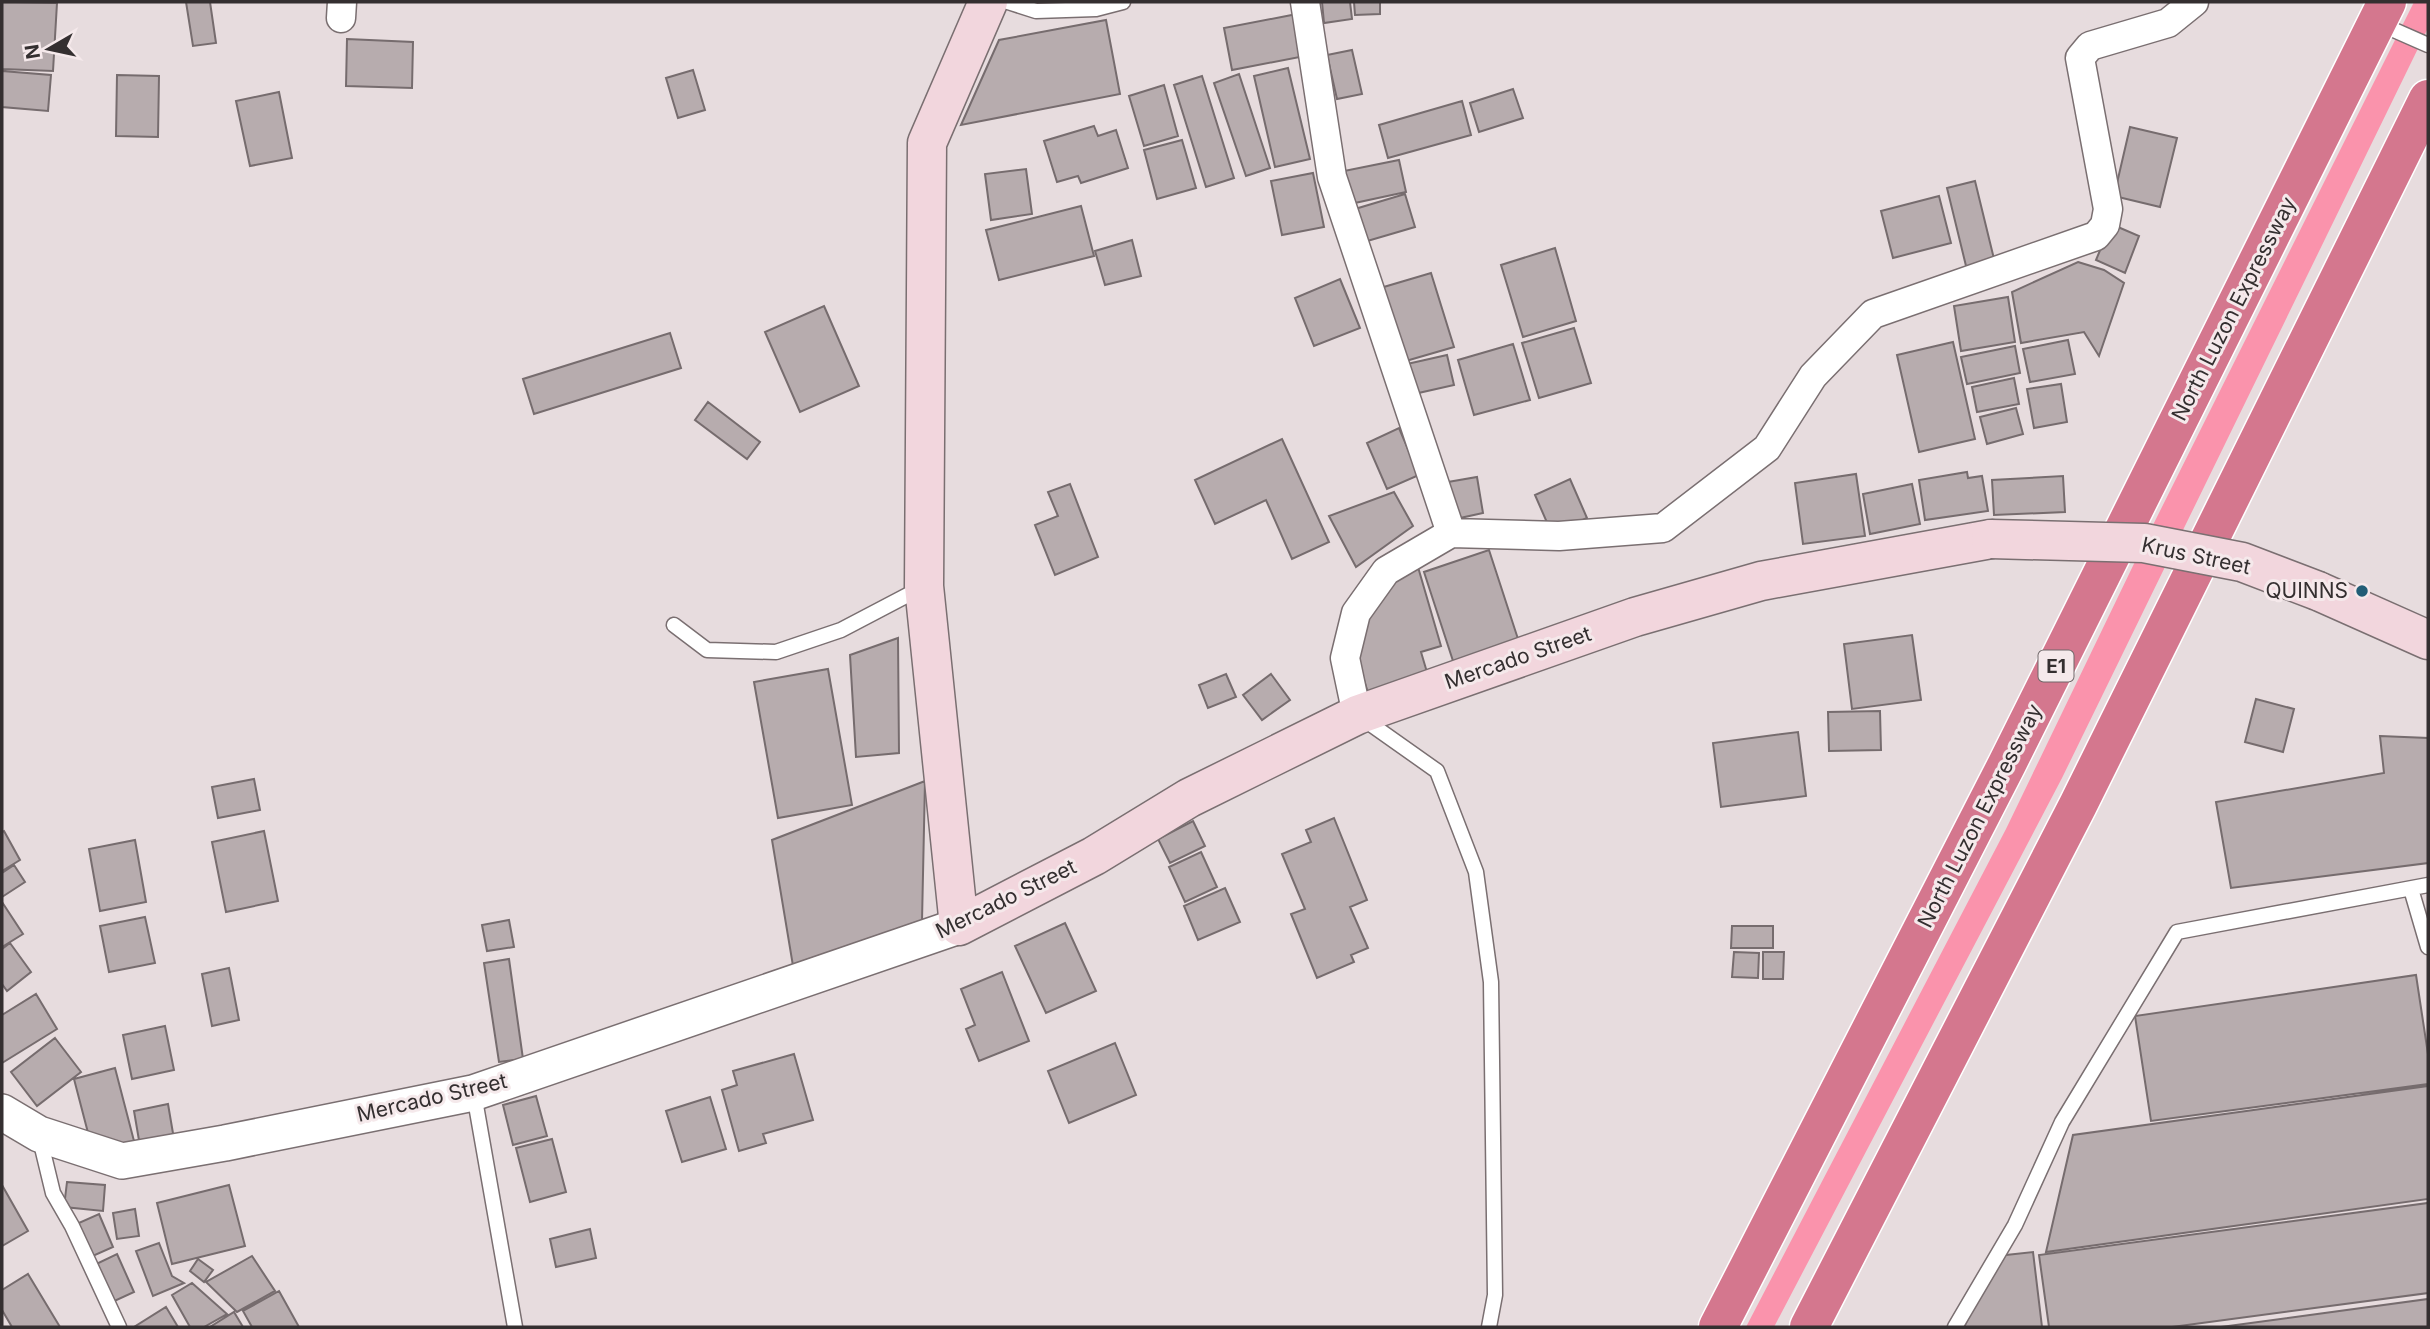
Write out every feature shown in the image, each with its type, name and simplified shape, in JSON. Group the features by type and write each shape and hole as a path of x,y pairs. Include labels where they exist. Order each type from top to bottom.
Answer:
{"highway":[{"name":"North Luzon Expressway","path":"1718,1327 2001,776 2382,12"},
{"path":"1809,1327 2084,792 2428,99"}],"main road":[{"path":"959,926 924,586 927,143 988,2"},
{"name":"Mercado Street","path":"959,926 1094,856 1189,798 1357,715 1635,617 1761,581 1991,539"},
{"name":"Krus Street","path":"1991,539 2144,543 2242,562 2318,591 2428,640"}],"street":[{"path":"1305,2 1332,177 1451,533"},
{"path":"1357,715 1345,658 1356,613 1386,571 1451,533 1559,537 1663,528 1767,448 1813,376 1873,314 2096,236 2105,225 2108,209 2080,58 2090,46 2168,23 2194,2"},
{"name":"Mercado Street","path":"2,1112 39,1134 122,1161 225,1143 473,1093 959,926"}],"lane":[{"path":"1008,2 1036,11 1096,9 1122,2"},
{"path":"2382,12 2428,45"},
{"path":"674,625 707,650 776,653 841,630 924,586"},
{"path":"1357,715 1437,771 1476,872 1491,982 1495,1295 1489,1327"},
{"path":"1955,1327 2015,1224 2062,1122 2177,932 2428,885"},
{"path":"2411,889 2428,947"},
{"path":"473,1093 515,1327"},
{"path":"39,1134 53,1193 72,1226 119,1327"}],"shaded area":[{"path":"2414,2 2428,2 2428,28 2062,778 1774,1327 1746,1327 2006,829 2144,543"}],"building":[{"path":"2,2 57,3 53,71 2,69"},
{"path":"186,2 210,2 216,43 193,46"},
{"path":"1322,2 1350,2 1352,19 1324,23"},
{"path":"1354,2 1380,2 1380,14 1355,15"},
{"path":"1297,14 1305,56 1232,70 1224,28"},
{"path":"1106,20 1120,94 961,125 999,40"},
{"path":"347,39 413,42 412,88 346,86"},
{"path":"1352,50 1362,94 1337,99 1327,55"},
{"path":"1288,68 1310,159 1275,167 1254,76"},
{"path":"693,70 705,110 678,118 666,78"},
{"path":"2,71 51,75 48,111 2,107"},
{"path":"1239,74 1270,168 1246,176 1214,83"},
{"path":"117,75 159,76 158,137 116,136"},
{"path":"1202,76 1234,178 1206,187 1174,85"},
{"path":"1164,85 1178,136 1144,146 1129,96"},
{"path":"1513,89 1523,118 1479,132 1470,103"},
{"path":"279,92 292,158 250,166 236,101"},
{"path":"1462,101 1471,135 1388,158 1379,125"},
{"path":"1094,126 1098,136 1116,130 1128,168 1081,183 1078,176 1057,182 1044,141"},
{"path":"2130,127 2177,138 2160,207 2114,196"},
{"path":"1182,140 1196,188 1157,199 1144,150"},
{"path":"1399,160 1406,192 1350,204 1344,171"},
{"path":"1026,169 1032,214 991,220 985,174"},
{"path":"1313,173 1324,227 1282,235 1271,181"},
{"path":"1975,181 1995,263 1967,270 1947,188"},
{"path":"1405,194 1415,227 1364,242 1355,209"},
{"path":"1939,196 1951,243 1893,258 1881,211"},
{"path":"1081,206 1094,256 999,280 986,230"},
{"path":"2111,224 2139,236 2125,273 2096,260"},
{"path":"1132,240 1141,276 1105,285 1095,251"},
{"path":"1555,248 1576,321 1523,337 1501,265"},
{"path":"2078,262 2104,270 2124,283 2099,356 2084,332 2021,343 2012,292"},
{"path":"1431,273 1454,347 1399,363 1377,289"},
{"path":"1340,279 1360,328 1314,346 1295,298"},
{"path":"2008,297 2015,342 1961,351 1954,306"},
{"path":"824,306 859,386 800,412 765,332"},
{"path":"1574,328 1591,383 1539,398 1522,343"},
{"path":"670,333 681,368 534,414 523,379"},
{"path":"2068,340 2075,374 2030,382 2023,349"},
{"path":"1953,342 1975,439 1919,452 1897,355"},
{"path":"1513,344 1530,400 1474,415 1458,360"},
{"path":"2015,346 2020,373 1967,384 1961,357"},
{"path":"1447,355 1454,385 1414,394 1407,364"},
{"path":"2014,378 2019,404 1977,412 1972,387"},
{"path":"2061,384 2067,422 2034,428 2027,389"},
{"path":"708,402 760,442 747,459 695,420"},
{"path":"2016,408 2023,434 1987,444 1980,417"},
{"path":"1399,428 1419,475 1387,489 1367,443"},
{"path":"1282,439 1329,542 1292,559 1266,500 1215,524 1195,480"},
{"path":"1967,472 1968,478 1982,476 1988,511 1925,520 1919,480"},
{"path":"1856,474 1865,536 1803,544 1795,483"},
{"path":"2063,476 2065,512 1994,515 1992,480"},
{"path":"1477,477 1483,513 1460,518 1442,483"},
{"path":"1570,479 1587,518 1552,534 1535,495"},
{"path":"1070,484 1098,557 1055,575 1035,525 1058,516 1048,492"},
{"path":"1912,484 1920,524 1870,534 1863,494"},
{"path":"1394,492 1413,526 1356,567 1329,516"},
{"path":"1489,550 1519,642 1454,664 1424,572"},
{"path":"1418,567 1441,646 1421,652 1429,679 1369,696 1359,664 1363,628 1398,573"},
{"path":"1912,635 1921,700 1852,709 1844,644"},
{"path":"898,638 899,753 856,757 850,655"},
{"path":"828,669 852,805 778,818 754,682"},
{"path":"1226,674 1236,697 1208,708 1199,685"},
{"path":"1271,674 1290,700 1262,720 1243,695"},
{"path":"2256,699 2294,709 2283,752 2245,742"},
{"path":"1880,711 1881,750 1829,751 1828,712"},
{"path":"1798,732 1806,796 1721,807 1713,743"},
{"path":"2380,736 2428,738 2428,863 2231,888 2216,802 2384,773"},
{"path":"254,779 260,810 218,818 212,787"},
{"path":"925,781 922,921 793,966 772,840"},
{"path":"1334,818 1367,900 1350,907 1368,948 1351,955 1354,962 1317,978 1291,914 1305,909 1282,854 1311,842 1306,830"},
{"path":"1193,821 1205,846 1170,863 1158,839"},
{"path":"4,831 20,860 2,871 2,832"},
{"path":"264,831 278,901 226,912 212,842"},
{"path":"135,840 146,902 100,911 89,849"},
{"path":"1201,852 1217,887 1185,902 1169,867"},
{"path":"14,865 25,882 2,897 2,873"},
{"path":"1225,888 1240,922 1198,940 1184,906"},
{"path":"2,902 23,934 2,947"},
{"path":"145,917 155,963 109,972 100,926"},
{"path":"509,920 514,947 487,951 482,925"},
{"path":"1065,923 1096,991 1046,1013 1015,946"},
{"path":"1732,926 1773,926 1773,948 1731,948"},
{"path":"10,943 31,972 7,991 2,984 2,949"},
{"path":"1734,952 1759,953 1758,978 1732,977"},
{"path":"1763,952 1784,952 1783,979 1763,979"},
{"path":"509,959 523,1059 499,1062 484,963"},
{"path":"229,968 239,1020 212,1026 202,974"},
{"path":"1002,972 1029,1041 979,1061 966,1029 975,1025 961,989"},
{"path":"2416,975 2428,1054 2428,1084 2151,1121 2135,1016"},
{"path":"36,994 57,1029 2,1063 2,1015"},
{"path":"165,1026 174,1070 132,1079 123,1035"},
{"path":"55,1038 81,1072 37,1106 11,1072"},
{"path":"1115,1043 1136,1095 1069,1123 1048,1071"},
{"path":"794,1054 813,1120 763,1134 766,1143 739,1151 722,1090 737,1085 733,1071"},
{"path":"115,1068 134,1141 93,1152 74,1079"},
{"path":"2428,1086 2428,1199 2046,1252 2073,1135"},
{"path":"536,1096 547,1136 513,1145 503,1105"},
{"path":"710,1097 726,1149 682,1162 666,1111"},
{"path":"168,1104 175,1145 141,1152 134,1111"},
{"path":"552,1139 566,1192 530,1202 516,1148"},
{"path":"67,1182 105,1185 103,1211 64,1207"},
{"path":"2,1185 28,1231 2,1246"},
{"path":"229,1185 245,1246 172,1264 157,1203"},
{"path":"2428,1203 2428,1293 2172,1327 2049,1327 2039,1255"},
{"path":"135,1209 139,1236 117,1239 113,1213"},
{"path":"99,1214 113,1247 86,1259 72,1226"},
{"path":"590,1229 596,1258 556,1267 550,1239"},
{"path":"159,1243 172,1276 184,1283 153,1296 136,1251"},
{"path":"2033,1252 2042,1327 1964,1327 1997,1256"},
{"path":"117,1254 134,1292 108,1304 90,1267"},
{"path":"252,1256 275,1291 237,1312 206,1282"},
{"path":"198,1259 213,1270 204,1282 190,1271"},
{"path":"28,1274 60,1327 12,1327 2,1310 2,1290"},
{"path":"192,1283 227,1314 204,1327 190,1327 172,1295"},
{"path":"279,1291 299,1327 252,1327 243,1311"},
{"path":"2428,1299 2428,1327 2221,1327"},
{"path":"166,1307 178,1327 134,1327"},
{"path":"234,1312 243,1327 210,1327"}],"place":[{"name":"QUINNS","path":"2362,591"}]}
